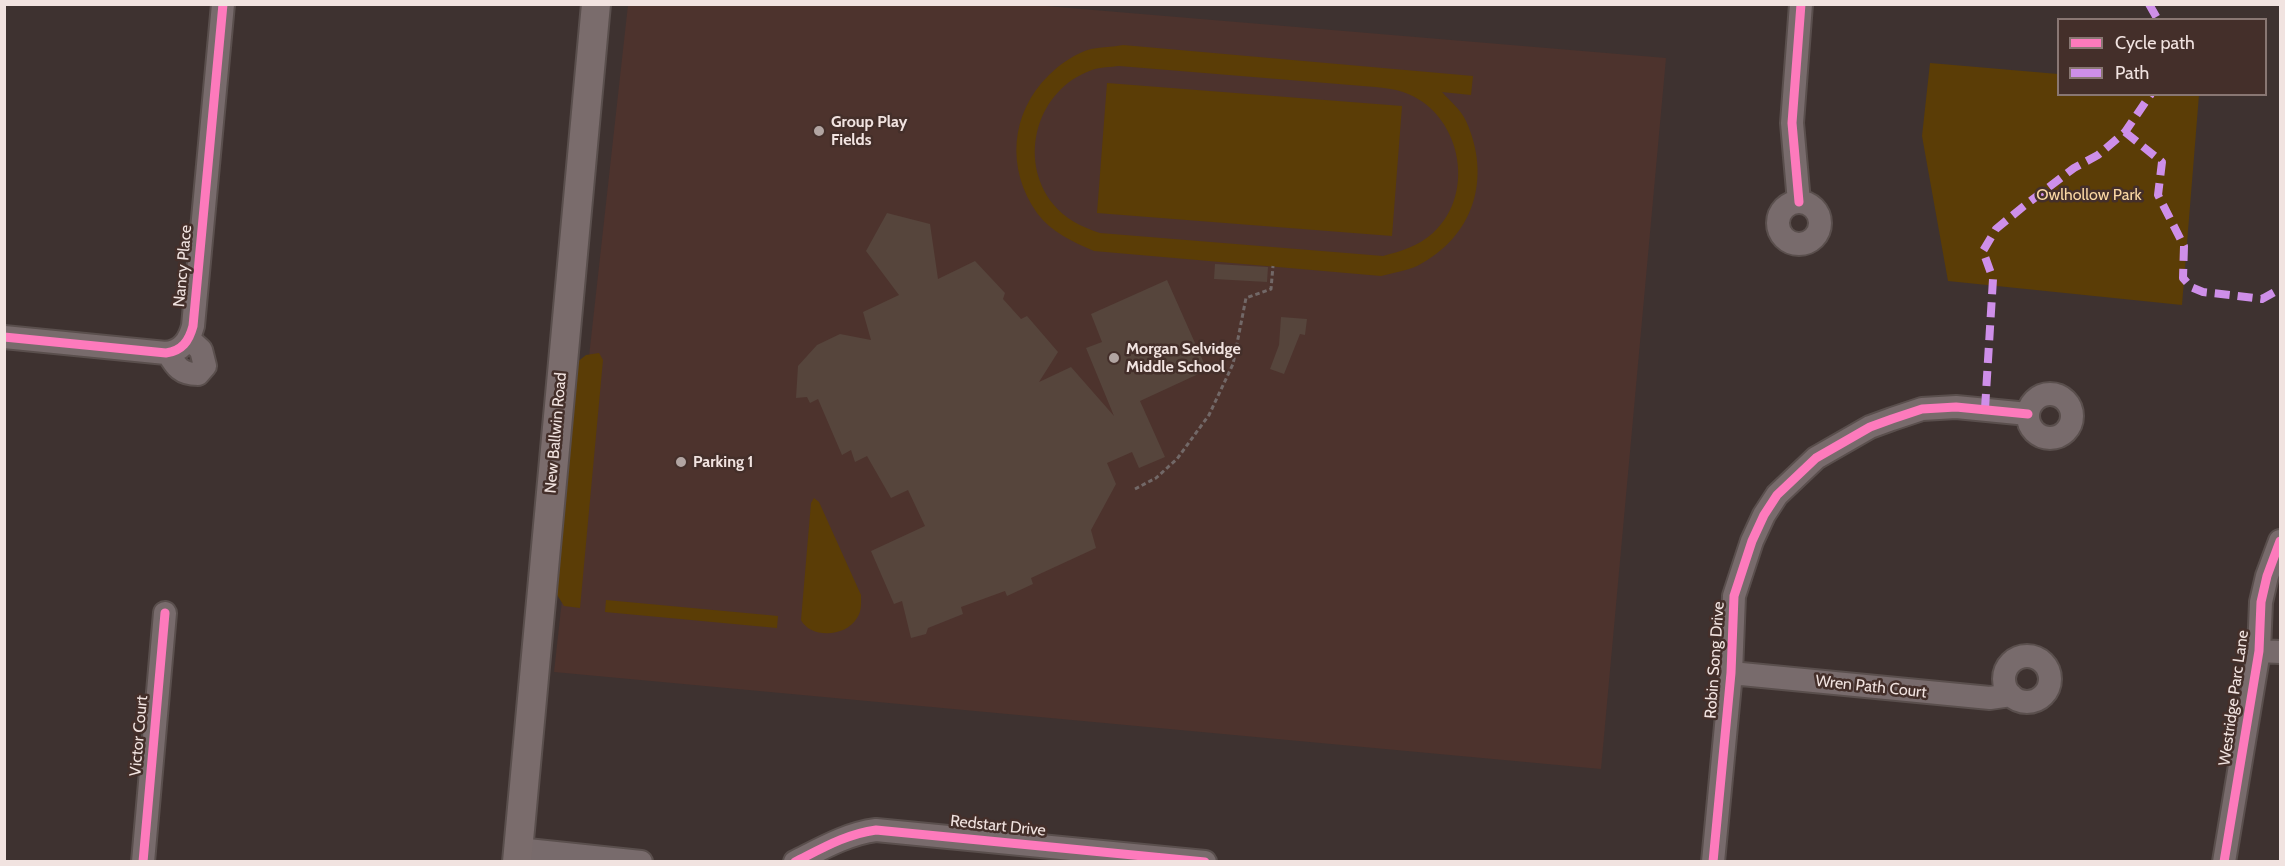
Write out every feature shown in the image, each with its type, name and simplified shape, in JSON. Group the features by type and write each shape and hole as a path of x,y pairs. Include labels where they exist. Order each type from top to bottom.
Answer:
{"main road":[{"name":"New Ballwin Road","path":"517,855 596,4"}],"street":[{"name":"Nancy Place","path":"189,339 193,326 223,4"},
{"path":"1798,202 1792,123 1802,4"},
{"path":"4,337 168,353 174,352 189,339 201,350 205,366 198,374 186,374 176,367 168,353"},
{"name":"Robin Song Drive","path":"1713,861 1731,673 1734,596 1752,541 1764,515 1777,495 1816,458 1870,427 1922,409 1956,407 2028,414"},
{"name":"Westridge Parc Lane","path":"2224,861 2270,651 2262,602 2267,576 2280,541"},
{"name":"Victor Court","path":"143,861 165,613"},
{"name":"Wren Path Court","path":"1731,673 1990,698 2011,695"},
{"name":"Redstart Drive","path":"795,861 844,838 860,832 876,830 1191,861"},
{"path":"517,855 641,861"}],"path":[{"path":"1135,489 1156,478 1177,459 1209,415 1233,364 1246,298 1271,289 1273,266"}],"shaded area":[{"name":"Morgan Selvidge Middle School","path":"628,5 1034,5 1666,58 1601,769 554,672"}],"green space":[{"path":"1123,45 1473,76 1471,95 1442,92 1464,117 1474,142 1477,184 1473,204 1452,239 1437,254 1413,268 1381,276 1094,251 1056,231 1037,213 1020,178 1017,142 1026,106 1049,75 1074,56 1085,51","holes":["1119,66 1375,87 1403,92 1422,102 1438,116 1449,134 1456,154 1458,175 1455,196 1447,216 1433,233 1410,248 1383,256 1100,233 1074,222 1053,204 1042,186 1036,167 1035,147 1038,127 1046,109 1073,79 1095,69"]},
{"name":"Owlhollow Park","path":"1930,63 2057,74 2057,96 2199,96 2182,305 1948,281 1922,136"},
{"path":"1107,83 1402,106 1392,236 1097,213"},
{"path":"599,353 603,360 580,608 564,606 554,590 576,363 586,355"},
{"path":"814,498 819,502 861,595 860,612 857,618 845,629 837,632 820,633 806,626 801,620 811,503"},
{"path":"606,600 778,616 777,628 605,612"}],"building":[{"name":"Morgan Selvidge Middle School","path":"887,213 930,224 938,279 975,261 1005,293 1003,299 1021,319 1027,316 1058,352 1039,382 1071,367 1114,416 1086,348 1102,342 1091,314 1167,280 1207,370 1140,401 1165,457 1139,468 1132,452 1107,463 1116,484 1091,530 1096,548 1031,578 1033,584 1007,596 1005,591 961,607 963,614 928,628 926,634 911,638 902,601 894,604 871,551 925,526 908,490 891,498 867,456 855,462 851,450 842,455 818,399 810,403 807,397 796,398 798,366 817,345 840,334 871,340 863,312 899,295 866,251"},
{"path":"1215,264 1268,267 1267,282 1214,279"},
{"path":"1281,317 1307,319 1305,335 1300,334 1284,374 1270,369 1279,345"}],"marked path":[{"path":"2149,4 2157,18"},
{"path":"1985,409 1993,279 1983,251 1996,229 2074,168 2098,155 2125,132 2150,96"},
{"path":"2125,132 2162,162 2158,195 2184,246 2183,278 2191,287 2203,292 2262,299 2280,289"}],"cycle path":[{"path":"4,337 166,353 181,348 187,341 193,326 223,4"},
{"path":"1799,202 1792,123 1801,4"},
{"path":"1713,862 1731,673 1734,596 1752,541 1764,515 1777,495 1816,458 1870,427 1922,409 1956,407 2028,414"},
{"path":"2224,862 2259,651 2261,602 2267,576 2280,541"},
{"path":"143,862 165,613"},
{"path":"795,862 844,838 876,830 1205,862"}],"place":[{"name":"Group Play Fields","path":"819,131"},
{"name":"Morgan Selvidge Middle School","path":"1114,358"},
{"name":"Parking 1","path":"681,462"}]}
